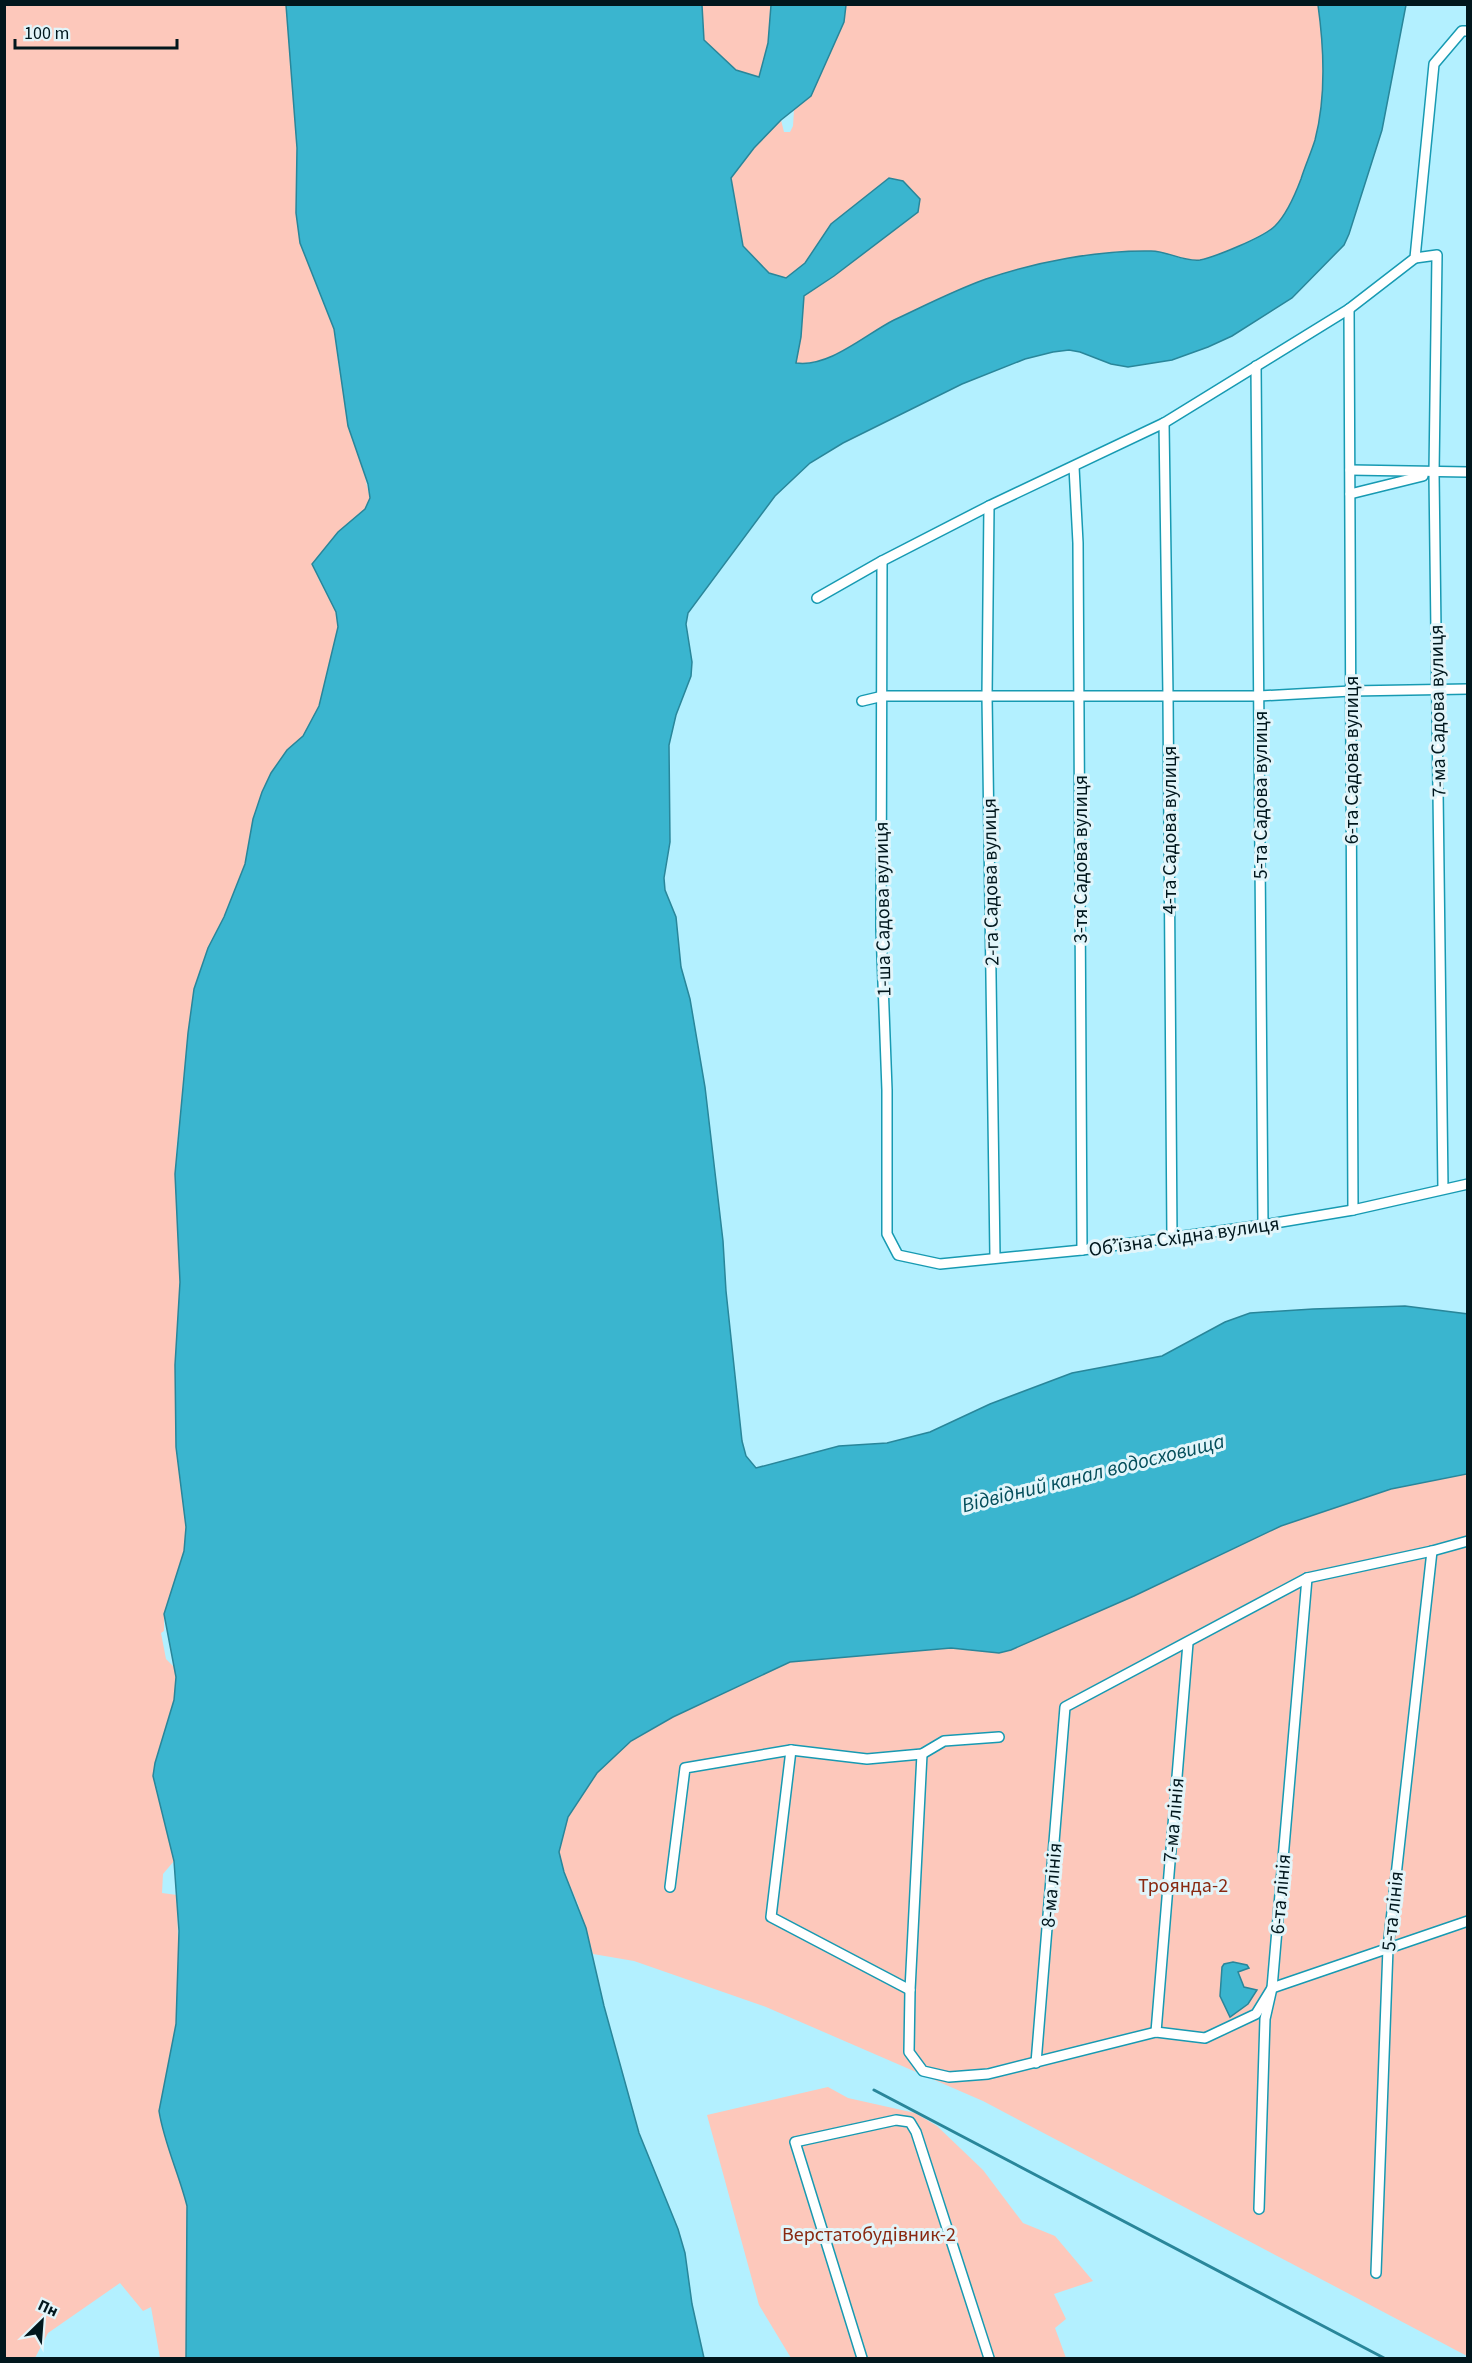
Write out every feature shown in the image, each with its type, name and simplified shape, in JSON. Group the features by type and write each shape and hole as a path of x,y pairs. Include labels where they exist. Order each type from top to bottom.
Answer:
{"street":[{"path":"817,598 882,561 989,506 1164,423 1349,309 1414,258 1434,64 1462,31 1467,32"},
{"name":"7-ма Садова вулиця","path":"1414,258 1437,255 1434,473 1443,1189"},
{"name":"6-та Садова вулиця","path":"1349,309 1353,1210"},
{"name":"5-та Садова вулиця","path":"1256,366 1263,1225"},
{"name":"4-та Садова вулиця","path":"1164,423 1172,1238"},
{"name":"3-тя Садова вулиця","path":"1074,467 1078,543 1080,695 1082,1250"},
{"path":"1350,470 1467,472"},
{"path":"1350,494 1434,473"},
{"name":"2-га Садова вулиця","path":"989,506 987,696 995,1257"},
{"name":"1-ша Садова вулиця","path":"882,561 881,929 887,1090 888,1234 898,1256"},
{"path":"862,701 883,696 1259,696 1351,691 1467,689"},
{"name":"Обʼїзна Східна вулиця","path":"898,1256 940,1264 1082,1250 1353,1210 1467,1184"},
{"path":"1188,1643 1307,1578 1432,1551 1467,1541"},
{"name":"5-та лінія","path":"1376,2273 1388,1948 1432,1551"},
{"name":"6-та лінія","path":"1259,2209 1265,2019 1272,1988 1307,1578"},
{"name":"8-ма лінія","path":"1036,2063 1065,1707 1188,1643"},
{"name":"7-ма лінія","path":"1156,2032 1188,1643"},
{"path":"670,1887 685,1768 791,1750 867,1760 922,1754 944,1742 999,1737"},
{"path":"791,1750 771,1917 910,1990"},
{"path":"922,1754 909,2052 924,2071 949,2077 988,2074 1156,2032 1205,2038 1256,2014 1272,1988 1467,1921"},
{"path":"862,2358 795,2142 896,2120 910,2122 916,2132 989,2358"}],"green space":[{"path":"5,5 286,5 297,148 296,213 318,291 334,329 339,370 370,498 365,509 338,532 318,578 336,612 338,627 319,706 303,736 287,750 253,819 245,864 224,917 208,948 188,1033 176,1152 180,1282 175,1365 176,1447 186,1527 184,1551 164,1614 164,1631 161,1633 166,1659 174,1667 176,1677 170,1720 153,1776 174,1861 163,1874 162,1893 177,1895 179,1990 176,2024 159,2111 164,2135 187,2206 186,2358 160,2358 151,2307 143,2311 120,2283 48,2333 35,2358 5,2358"},
{"path":"684,5 771,5 782,84 683,115"},
{"path":"793,5 1318,5 1323,73 1319,124 1296,191 1283,216 1275,226 1239,246 1200,260 1157,251 1131,251 1089,255 1024,268 986,279 940,298 882,326 835,355 809,363 796,363 787,305 664,249 731,178 754,148 781,120 784,132 790,132 806,67"},
{"name":"Троянда-2","path":"1467,1474 1467,2356 983,2101 766,2007 634,1961 593,1954 559,1852 568,1817 597,1773 631,1741 673,1717 790,1662 951,1648 999,1653 1011,1650 1281,1526 1391,1489"},
{"name":"Верстатобудівник-2","path":"828,2087 848,2098 915,2113 937,2126 983,2170 1023,2223 1055,2236 1093,2281 1054,2294 1066,2319 1055,2328 1066,2358 791,2358 759,2305 707,2115"}],"water":[{"name":"Відвідний канал водосховища","path":"286,5 702,5 704,40 736,70 759,77 768,43 771,5 846,5 844,22 811,96 781,120 754,148 731,178 743,246 769,273 786,278 805,263 831,224 889,178 903,181 920,199 918,212 804,296 801,337 796,363 809,363 847,349 883,326 940,298 1005,273 1067,258 1131,251 1157,251 1200,260 1261,236 1275,226 1293,198 1319,124 1323,73 1318,5 1406,5 1382,130 1349,234 1344,245 1292,298 1232,336 1172,360 1128,367 1111,364 1069,350 1025,359 962,384 843,443 810,463 775,496 688,613 686,624 692,662 691,676 676,715 669,745 670,842 664,878 665,890 676,917 681,967 690,999 705,1087 723,1241 742,1441 746,1456 756,1468 839,1446 887,1443 930,1432 990,1404 1072,1373 1162,1356 1225,1322 1250,1313 1405,1306 1468,1314 1467,1474 1391,1489 1281,1526 1134,1596 1011,1650 999,1653 951,1648 790,1662 673,1717 631,1741 597,1773 568,1817 559,1852 564,1872 586,1928 604,2006 639,2133 678,2229 685,2253 692,2304 704,2358 186,2358 187,2206 164,2135 159,2111 176,2024 179,1931 174,1861 153,1776 174,1700 176,1677 164,1614 184,1551 186,1527 176,1447 175,1365 180,1282 175,1174 188,1033 194,989 208,948 224,917 245,864 253,819 262,792 271,773 287,750 303,736 319,706 338,627 336,612 312,564 338,532 365,509 370,498 368,484 348,426 334,329 300,243 296,213 297,148"},
{"path":"1233,1962 1247,1965 1249,1968 1238,1972 1244,1987 1257,1990 1248,2004 1230,2017 1220,1996 1222,1967 1224,1964"}],"waterway":[{"path":"874,2090 1384,2358"}]}
